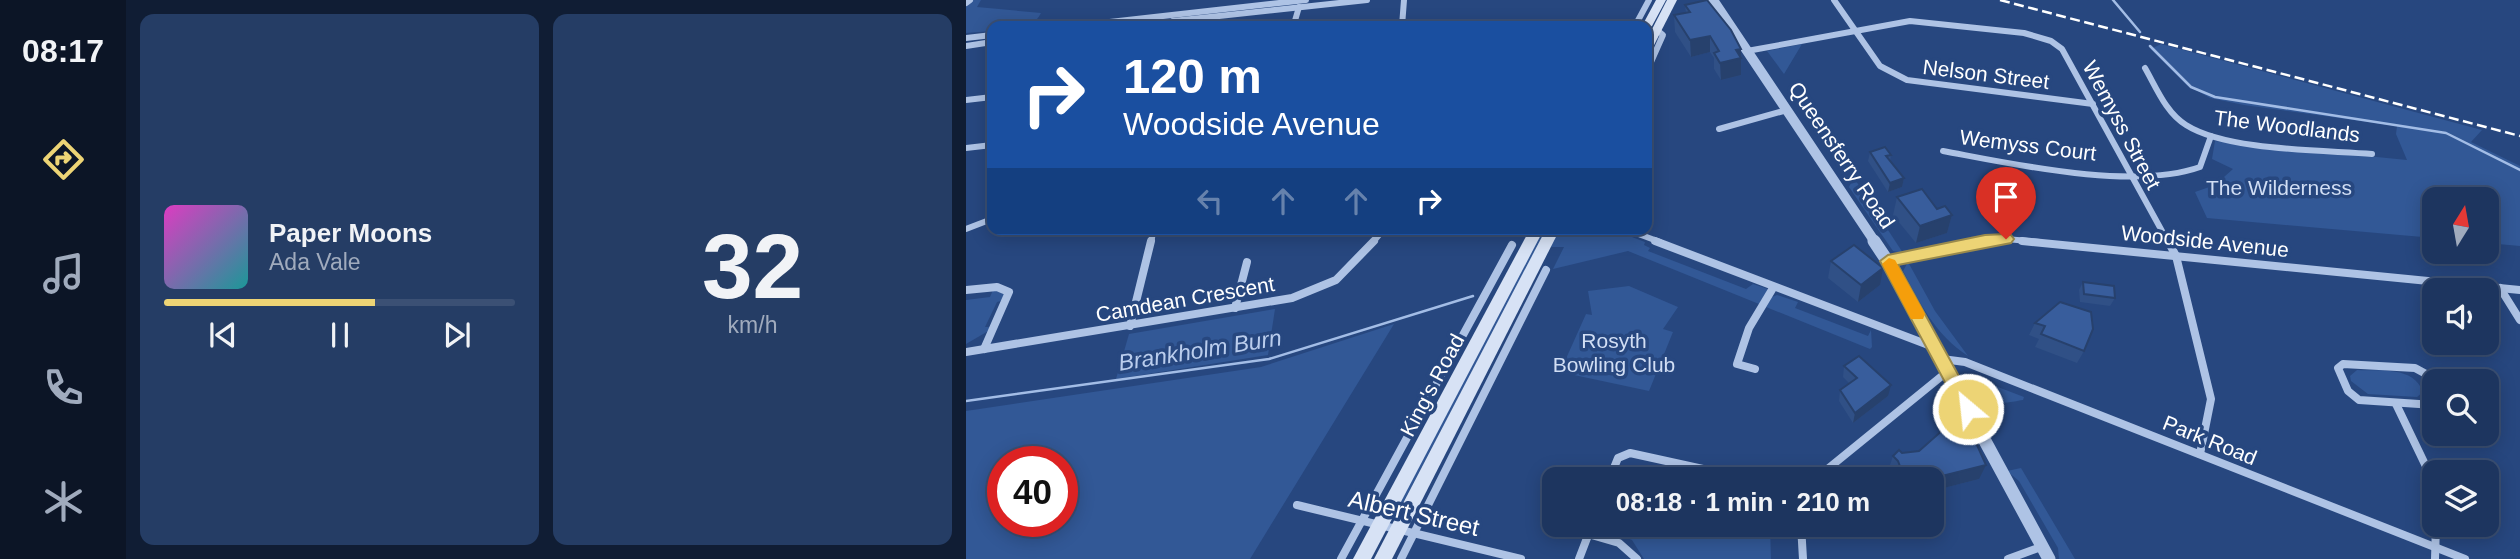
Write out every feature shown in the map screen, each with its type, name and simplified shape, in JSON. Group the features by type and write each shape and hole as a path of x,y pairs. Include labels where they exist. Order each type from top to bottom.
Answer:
{"main road":[{"path":"1652,28 1661,0"},
{"path":"1652,28 1672,0"},
{"name":"King's Road","path":"1383,559 1406,531 1521,273 1534,235"},
{"name":"King's Road","path":"1362,559 1521,273 1549,235"}],"street":[{"path":"1173,21 1306,0"},
{"path":"1173,21 1367,0"},
{"path":"1402,21 1404,0"},
{"path":"1638,21 1649,0"},
{"name":"Queensferry Road","path":"1713,0 1888,261 2045,553"},
{"path":"1834,0 1853,30"},
{"path":"1295,21 1299,7"},
{"name":"Wemyss Street","path":"1747,51 1910,21 2038,36 2062,49 2176,256 2211,399 2200,454"},
{"path":"1652,28 1661,32 1662,39 1652,60"},
{"name":"Nelson Street","path":"1853,30 1880,66 1907,80 2093,104"},
{"path":"966,38 987,36"},
{"path":"966,46 987,43"},
{"name":"The Woodlands","path":"2145,68 2184,124 2211,136 2372,154"},
{"path":"966,100 987,98"},
{"path":"1719,129 1787,110"},
{"name":"Wemyss Court","path":"1943,151 2049,169 2170,175 2194,172 2204,161 2211,136"},
{"path":"966,148 987,146"},
{"path":"966,229 987,221"},
{"path":"1130,326 1153,235"},
{"name":"Camdean Crescent","path":"966,352 1300,297 1330,286 1379,235"},
{"name":"Park Road","path":"1640,235 1942,359 1965,362 2465,559"},
{"name":"Woodside Avenue","path":"1888,261 2006,239 2520,290"},
{"path":"1512,245 1521,273"},
{"path":"1235,308 1247,261"},
{"path":"1521,273 1546,270"},
{"path":"1341,559 1362,521 1521,273"},
{"path":"966,290 997,287 1009,292 984,349"},
{"path":"1755,369 1737,364 1749,328 1773,288"},
{"path":"2500,288 2520,320"},
{"path":"1828,467 1942,359"},
{"path":"2422,372 2416,368 2339,365 2338,368 2353,396 2366,402 2422,405"},
{"path":"2396,404 2423,460"},
{"path":"1614,467 1623,455 1637,454 1695,467"},
{"name":"Albert Street","path":"1297,505 1521,559"},
{"path":"1401,559 1406,531"},
{"path":"1579,559 1587,537"},
{"path":"1606,537 1619,543 1637,559"},
{"path":"1802,537 1803,559"},
{"path":"2435,559 2436,537"},
{"path":"2008,559 2045,553"}],"green space":[{"path":"971,0 981,0 977,7 1041,13 1034,21 987,21 987,31 966,33 966,4"},
{"path":"1802,44 1784,74 1767,51"},
{"name":"The Wilderness","path":"2161,44 2482,130 2471,142 2520,166 2520,246 2499,244 2499,187 2422,187 2422,237 2207,218 2195,192 2215,185 2233,169 2212,159 2215,141 2407,160 2396,134 2397,126 2210,98 2187,85 2151,49"},
{"path":"1856,181 1903,253 1893,251 1849,187"},
{"path":"1539,235 1544,235 1396,516 1392,514"},
{"path":"1556,235 1627,235 1645,242 1644,245 1650,248 1648,251 1746,289 1753,284 1768,289 1759,304 1628,251 1553,269 1564,247 1549,247"},
{"path":"1908,262 1935,311 1968,356 1946,338 1923,307 1903,271"},
{"name":"Rosyth Bowling Club","path":"1629,286 1678,307 1663,329 1673,332 1649,391 1560,372 1586,314 1592,315 1588,291"},
{"path":"993,290 1004,293 1004,300 997,302 985,327 992,327 966,344 966,300 990,297"},
{"path":"1777,295 1798,302 1795,308 1868,336 1871,330 1872,347 1870,349 1766,307 1772,297"},
{"path":"1275,309 1268,355 1116,379 1129,334"},
{"path":"1394,324 1250,559 966,559 966,411 1261,367"},
{"path":"2357,370 2404,374 2419,384 2422,393 2417,397 2368,394 2351,381 2350,376"},
{"path":"1977,379 2024,397 2023,400 1994,402 1986,395"},
{"path":"2021,468 2075,559 2059,559 2058,548 2019,481 2007,471"},
{"path":"1624,537 1770,537 1771,559 1644,559 1632,540"}],"building":[{"path":"1707,0 1731,30 1741,49 1736,50 1741,58 1720,63 1714,53 1719,51 1710,36 1690,40 1674,15 1690,12 1685,5"},
{"path":"1885,147 1891,155 1886,156 1904,178 1890,183 1870,152"},
{"path":"1922,189 1937,209 1945,206 1952,215 1920,226 1897,197"},
{"path":"1854,245 1883,268 1861,285 1831,261"},
{"path":"2083,282 2114,286 2115,298 2084,294"},
{"path":"2060,302 2091,312 2093,329 2084,351 2041,334 2045,326 2035,323"},
{"path":"1859,356 1891,385 1855,413 1840,390 1857,378 1844,366"},
{"path":"1945,428 1958,440 1973,436 1986,465 1944,476 1944,467 1900,467 1893,456 1899,450 1902,453 1919,451"}],"waterway":[{"path":"2113,0 2140,32"},
{"path":"2150,46 2191,87 2215,97 2446,133 2520,170"},
{"name":"Brankholm Burn","path":"966,401 1269,359 1473,296"}],"railway":[{"path":"2000,0 2520,136"}],"slow traffic":[{"path":"1889,264 1917,314"}],"route":[{"path":"1968,409 1888,261 2006,239"}]}
